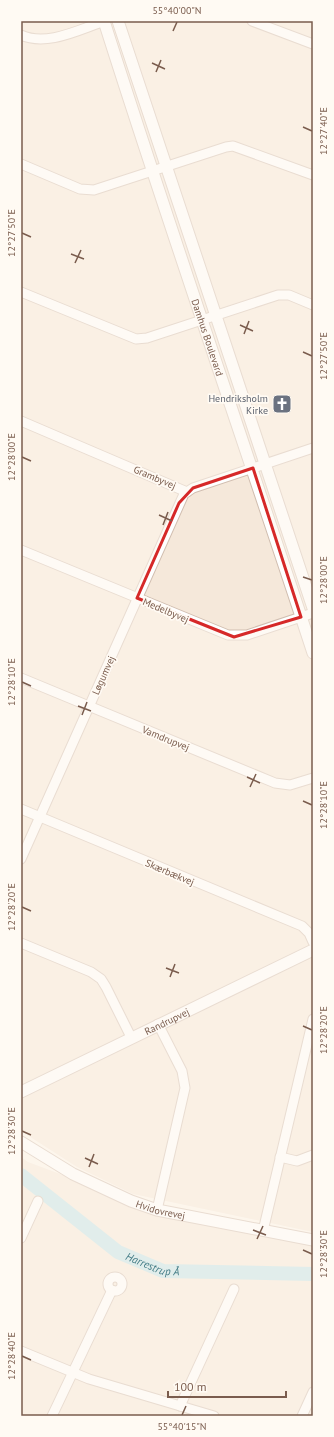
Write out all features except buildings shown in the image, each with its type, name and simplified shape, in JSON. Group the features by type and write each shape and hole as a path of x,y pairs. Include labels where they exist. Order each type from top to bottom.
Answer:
{"street":[{"name":"Damhus Boulevard","path":"105,21 151,171 203,319 313,653"},
{"path":"21,35 29,39 47,40 105,21"},
{"name":"Damhus Boulevard","path":"118,21 313,608"},
{"path":"252,21 313,44"},
{"path":"21,164 80,189 94,190 226,147 234,146 313,175"},
{"path":"21,292 136,339 147,338 278,294 289,295 313,305"},
{"name":"Grambyvej","path":"21,421 187,492 266,463 313,448"},
{"name":"Løgumvej","path":"21,859 179,503 187,492"},
{"name":"Medelbyvej","path":"21,550 234,637 247,635 313,613"},
{"name":"Vamdrupvej","path":"21,678 275,783 290,785 313,778"},
{"name":"Skærbækvej","path":"21,809 302,926 309,933 313,942"},
{"path":"21,943 91,972 101,978 131,1037"},
{"name":"Randrupvej","path":"21,1092 131,1037 313,950"},
{"path":"263,1231 313,1019"},
{"path":"157,1210 185,1088 182,1071 158,1024"},
{"name":"Hvidovrevej","path":"21,1142 73,1174 107,1192 157,1210 313,1240"},
{"path":"280,1157 297,1161 313,1155"},
{"path":"21,1238 38,1201"},
{"path":"180,1406 234,1289"},
{"path":"52,1416 112,1290"},
{"path":"21,1351 72,1373 214,1416"},
{"path":"302,1416 313,1392"}],"highlighted area":[{"path":"253,468 301,617 234,637 137,598 179,503 193,488"}],"shaded area":[{"path":"21,21 313,21 313,1232 133,1194 77,1167 21,1131"},
{"path":"21,1157 28,1162 154,1209 313,1235 313,1416 21,1415"}],"waterway":[{"name":"Harrestrup Å","path":"21,1175 118,1252 163,1271 313,1274"}],"place":[{"name":"Hendriksholm Kirke","path":"282,404"}]}
